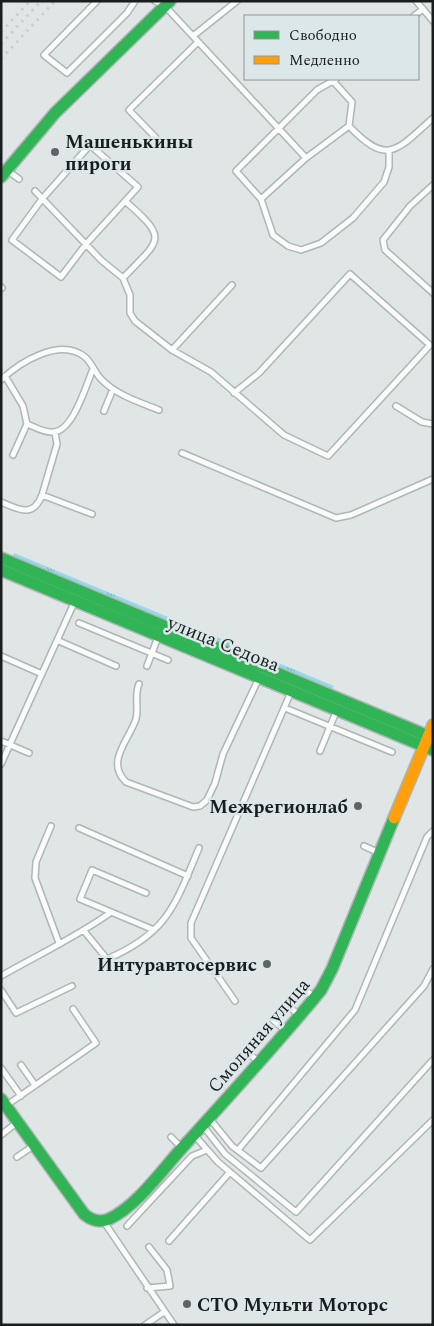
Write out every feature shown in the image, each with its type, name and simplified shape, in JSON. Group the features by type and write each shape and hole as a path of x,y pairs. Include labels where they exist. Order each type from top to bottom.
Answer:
{"street":[{"path":"4,174 55,113 163,3"},
{"name":"улица Седова","path":"3,561 78,596 430,739"},
{"name":"улица Седова","path":"161,630 259,677 294,685 337,709 430,739"},
{"name":"Смоляная улица","path":"102,1220 112,1217 119,1212 150,1183 315,998 332,969 430,739"},
{"path":"4,1102 84,1214 92,1220 102,1220"}],"lane":[{"path":"97,1 44,55 67,73 127,13 135,1"},
{"path":"193,36 237,1"},
{"path":"416,1 433,21"},
{"path":"163,3 306,158"},
{"path":"415,15 423,9"},
{"path":"159,141 129,110 198,42"},
{"path":"261,199 306,158 349,126 352,102 335,80 317,90 236,171 261,199 273,235 288,246 301,250 321,243 352,218 384,182 389,167 389,151"},
{"path":"349,126 364,141 377,149 389,151 402,146 433,118"},
{"path":"90,145 138,187 125,201 86,244 61,277 12,240 42,199 90,145"},
{"path":"4,174 20,179"},
{"path":"433,185 410,206 383,240 386,250 433,293"},
{"path":"35,190 86,244 123,278 130,295 130,313 135,321 172,350 211,372 234,393 284,435 328,456 430,345 350,274 259,373 234,393"},
{"path":"123,278 154,244 155,236 148,221 125,201"},
{"path":"172,350 232,285"},
{"path":"13,455 27,424 23,406 3,378 40,354 56,350 70,351 85,357 101,379 114,389 158,410"},
{"path":"27,424 44,431 55,432 62,430 70,423 93,369"},
{"path":"104,411 114,389"},
{"path":"396,406 422,422 433,424"},
{"path":"1,502 20,510 34,509 38,504 58,444 55,432"},
{"path":"182,453 336,518 351,515 433,479"},
{"path":"42,495 92,514"},
{"path":"1,764 78,596"},
{"path":"79,623 168,660"},
{"path":"147,666 161,630"},
{"path":"59,641 116,666"},
{"path":"1,656 42,674"},
{"path":"139,684 136,690 136,717 118,757 119,776 126,782 192,807 200,806 207,800 226,748 238,726 259,677"},
{"path":"235,1001 191,938 191,923 294,685"},
{"path":"285,708 392,752"},
{"path":"320,751 337,709"},
{"path":"1,741 29,753"},
{"path":"51,826 36,862 35,878 59,942"},
{"path":"79,828 188,876"},
{"path":"238,1150 355,1010 427,837 433,831"},
{"path":"364,846 380,853"},
{"path":"84,932 107,959 130,950 154,930 174,908 199,848"},
{"path":"146,893 92,870 80,899 154,930"},
{"path":"1,976 59,942 84,932 110,912"},
{"path":"206,1122 261,1168 424,986 433,969"},
{"path":"1,990 16,1012 72,986"},
{"path":"302,987 315,998"},
{"path":"288,1006 300,1016"},
{"path":"4,1102 21,1096 35,1084 96,1043 73,1009"},
{"path":"273,1020 286,1031"},
{"path":"246,1051 259,1062"},
{"path":"206,1122 226,1154 296,1212 433,1060"},
{"path":"21,1065 35,1084"},
{"path":"1,1068 21,1096"},
{"path":"194,1135 230,1172 310,1240 433,1120"},
{"path":"1,1135 18,1122"},
{"path":"171,1137 182,1148"},
{"path":"17,1157 34,1145"},
{"path":"128,1226 192,1156 208,1150"},
{"path":"169,1242 230,1172"},
{"path":"102,1220 174,1325"},
{"path":"147,1288 170,1286 167,1270 149,1247"},
{"path":"145,1325 164,1312"}],"green space":[{"path":"14,553 334,686 332,689 13,557"}],"railway":[{"path":"1,32 30,1"},
{"path":"1,44 41,1"},
{"path":"1,59 55,1"}],"traffic: fast":[{"path":"1,177 55,113 170,1"},
{"path":"1,558 433,738"},
{"path":"1,570 433,750"},
{"path":"1,1099 84,1214 90,1218 102,1221 109,1219 129,1206 270,1050 321,990 332,969 394,818"}],"traffic: slow":[{"path":"394,818 433,725"}],"place":[{"name":"Машенькины пироги","path":"55,152"},
{"name":"Межрегионлаб","path":"358,806"},
{"name":"Интуравтосервис","path":"267,964"},
{"name":"СТО Мульти Моторс","path":"187,1304"}]}
